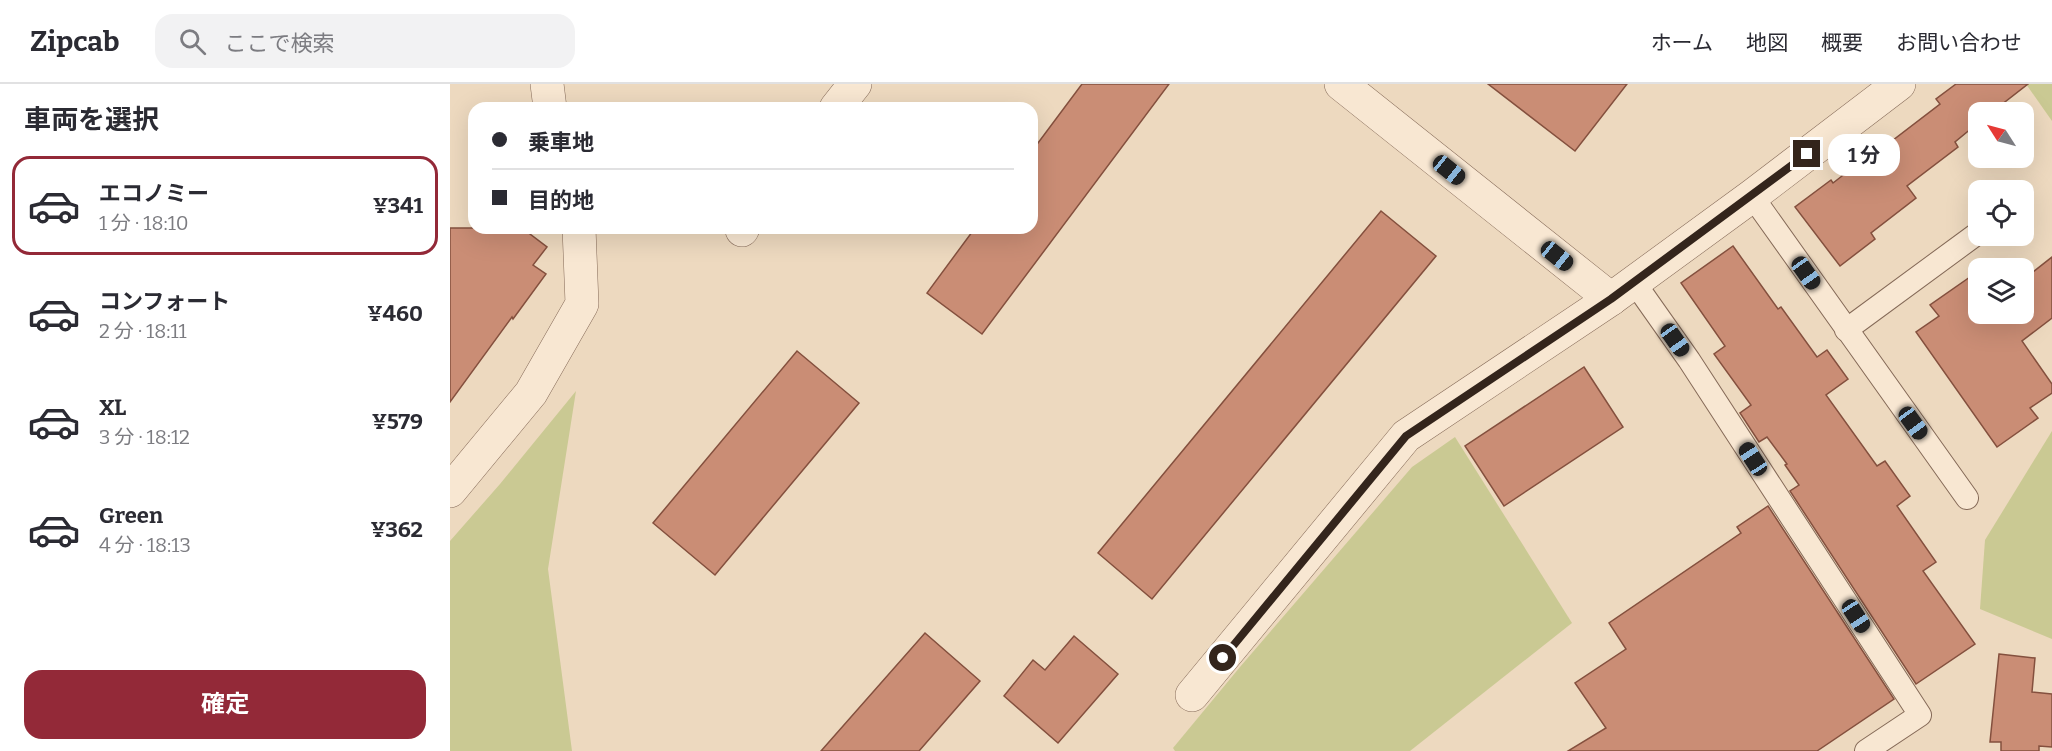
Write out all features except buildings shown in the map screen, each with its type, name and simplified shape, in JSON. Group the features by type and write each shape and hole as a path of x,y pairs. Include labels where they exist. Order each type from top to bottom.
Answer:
{"street":[{"path":"547,84 549,102"},
{"path":"841,102 855,84"},
{"path":"1341,84 1622,290"},
{"path":"1192,695 1406,436 1622,290 1752,196 1899,84"},
{"path":"450,491 531,393 582,304 579,234"}],"lane":[{"path":"1752,196 1967,498"},
{"path":"1846,330 1968,241"},
{"path":"1622,290 1689,360 1920,715 1866,751"}],"shaded area":[{"path":"2026,84 2052,84 2052,121"},
{"path":"576,391 548,569 572,751 450,751 450,541"},
{"path":"2052,431 2052,639 1980,609 1985,540"},
{"path":"1455,437 1572,623 1410,751 1175,751 1173,748 1240,667 1412,467"}],"route":[{"path":"1223,658 1406,436 1611,299 1807,154"}]}
